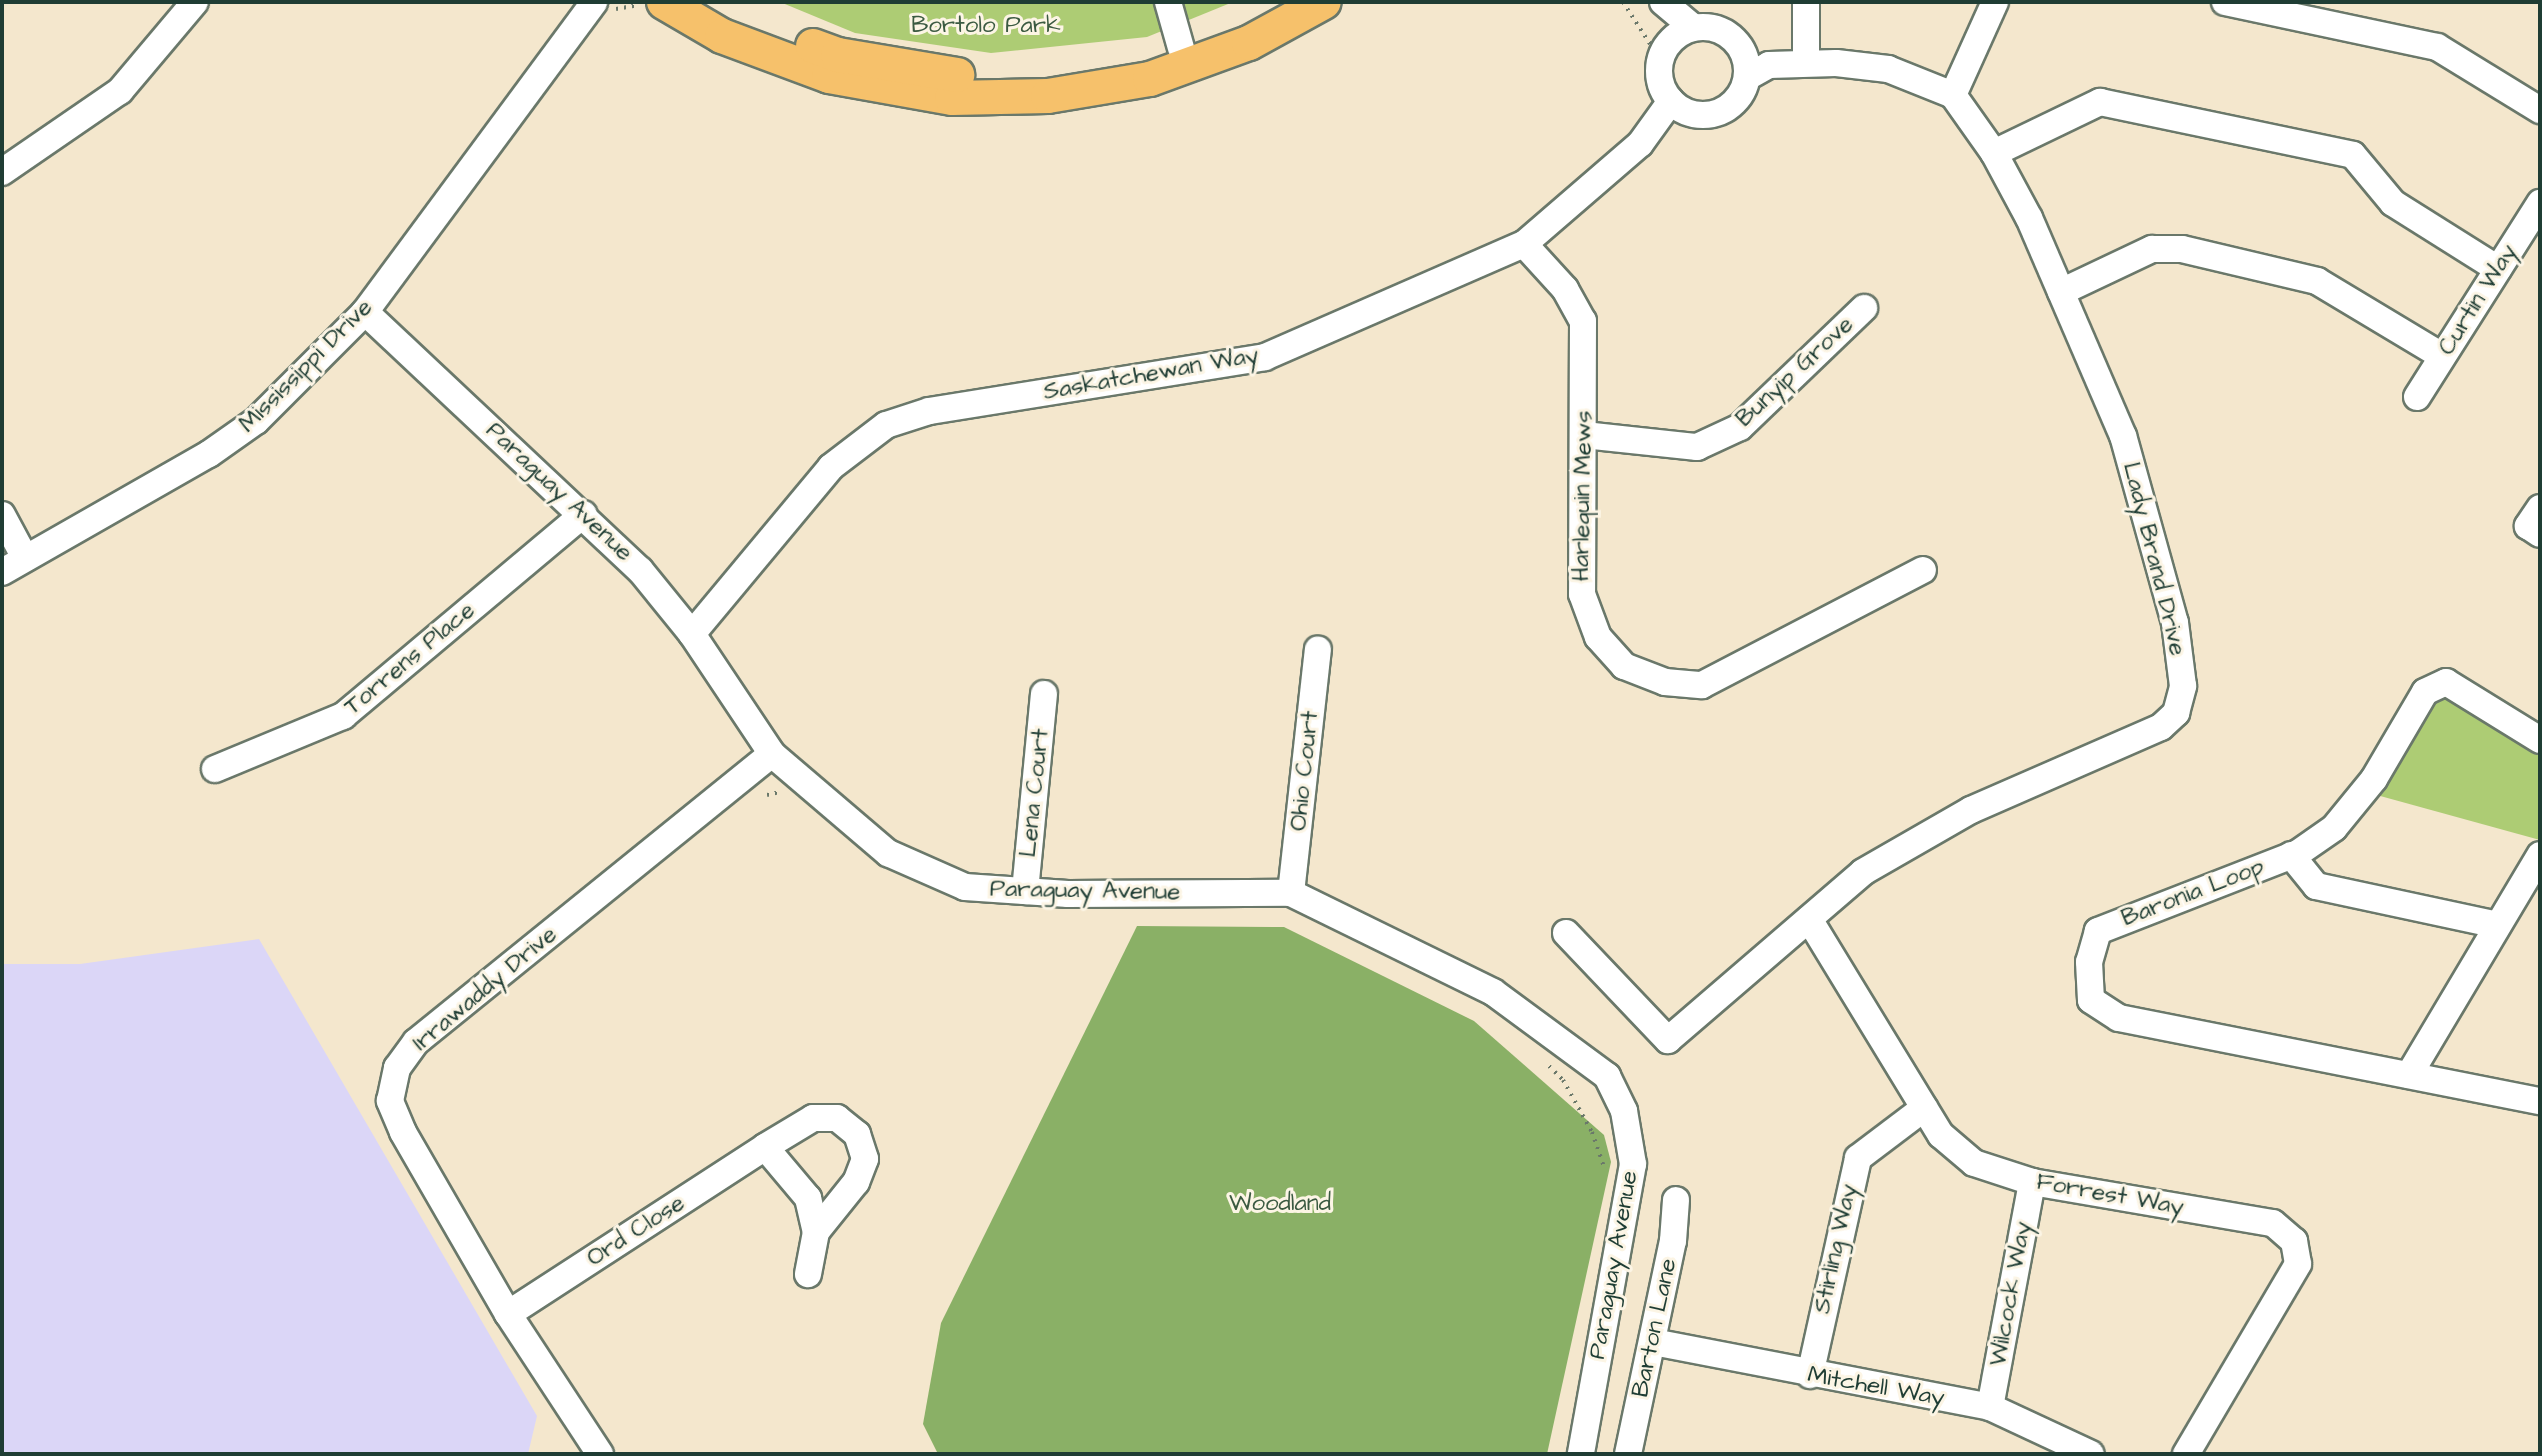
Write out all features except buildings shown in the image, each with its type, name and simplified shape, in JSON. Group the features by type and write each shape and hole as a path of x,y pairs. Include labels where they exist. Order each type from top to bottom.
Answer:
{"main road":[{"path":"664,2 722,36 829,76 903,92 1009,98 1108,89 1180,70 1249,43 1324,2"},
{"path":"705,2 838,55 941,75 1060,73 1181,48 1285,2"}],"street":[{"path":"2,172 120,91 195,2"},
{"name":"Mississippi Drive","path":"2,572 209,454 256,421 365,312 594,2"},
{"path":"1168,2 1181,48"},
{"path":"1663,2 1694,28 1722,31 1733,38 1742,50 1747,77"},
{"path":"1806,2 1806,63"},
{"path":"1694,28 1664,52 1660,77 1665,93 1696,114 1723,110 1734,102 1747,77 1769,65 1806,63 1888,69 1953,95 1995,2"},
{"path":"2225,2 2437,47 2540,110"},
{"name":"Saskatchewan Way","path":"692,634 831,467 886,425 929,411 1265,357 1524,244 1640,144 1665,93"},
{"name":"Lady Brand Drive","path":"1566,933 1668,1040 1863,872 1971,810 2161,727 2176,713 2183,686 2175,623 2148,512 2123,436 2061,292 1994,153 1953,95"},
{"path":"1994,153 2100,102 2353,155 2393,203 2498,269"},
{"name":"Curtin Way","path":"2417,397 2540,203"},
{"name":"Harlequin Mews","path":"1524,244 1565,289 1583,321 1582,594 1598,637 1624,666 1665,682 1702,685 1923,570"},
{"path":"2061,292 2152,249 2182,249 2317,281 2442,356"},
{"name":"Bunyip Grove","path":"1584,435 1697,447 1740,427 1864,308"},
{"name":"Paraguay Avenue","path":"365,312 584,514 640,570 692,634 772,754 888,853 965,887 1025,891 1291,893 1493,992 1607,1076 1624,1111 1633,1164 1581,1454"},
{"path":"2540,508 2528,526 2540,534"},
{"name":"Torrens Place","path":"215,769 343,716 584,514"},
{"path":"2,515 25,558"},
{"name":"Ohio Court","path":"1291,893 1318,649"},
{"name":"Baronia Loop","path":"2540,740 2446,682 2425,692 2374,779 2334,828 2291,855 2098,931 2089,962 2091,1000 2119,1018 2540,1101"},
{"name":"Lena Court","path":"1025,891 1044,694"},
{"name":"Irrawaddy Drive","path":"600,1454 508,1314 403,1132 390,1101 397,1068 416,1042 772,754"},
{"path":"2291,855 2316,886 2498,925"},
{"path":"2409,1075 2540,855"},
{"name":"Forrest Way","path":"1809,919 1924,1108 1956,1151 1995,1172 2032,1182 2273,1223 2294,1241 2298,1264 2186,1454"},
{"name":"Stirling Way","path":"1810,1375 1855,1166 1873,1143 1924,1108"},
{"name":"Ord Close","path":"508,1314 813,1118 837,1118 857,1134 865,1159 856,1182 816,1232"},
{"name":"Ord Close","path":"765,1147 808,1198 816,1232 808,1274"},
{"name":"Wilcock Way","path":"1990,1407 2032,1182"},
{"name":"Barton Lane","path":"1628,1454 1673,1241 1676,1200"},
{"name":"Mitchell Way","path":"1653,1342 1810,1375 1990,1407 2091,1454"}],"path":[{"path":"1623,2 1652,47 1665,93"},
{"path":"767,795 792,794"},
{"path":"1540,1058 1563,1080 1605,1157 1605,1173"}],"shaded area":[{"path":"259,939 537,1416 528,1454 2,1454 2,964 80,964"}],"green space":[{"name":"Bortolo Park","path":"780,2 1233,2 1147,37 991,53 855,33"},
{"path":"2444,693 2540,749 2540,840 2373,794 2432,696"},
{"name":"Woodland","path":"1137,926 1284,927 1474,1021 1604,1135 1611,1162 1547,1454 938,1454 923,1424 941,1323"}]}
